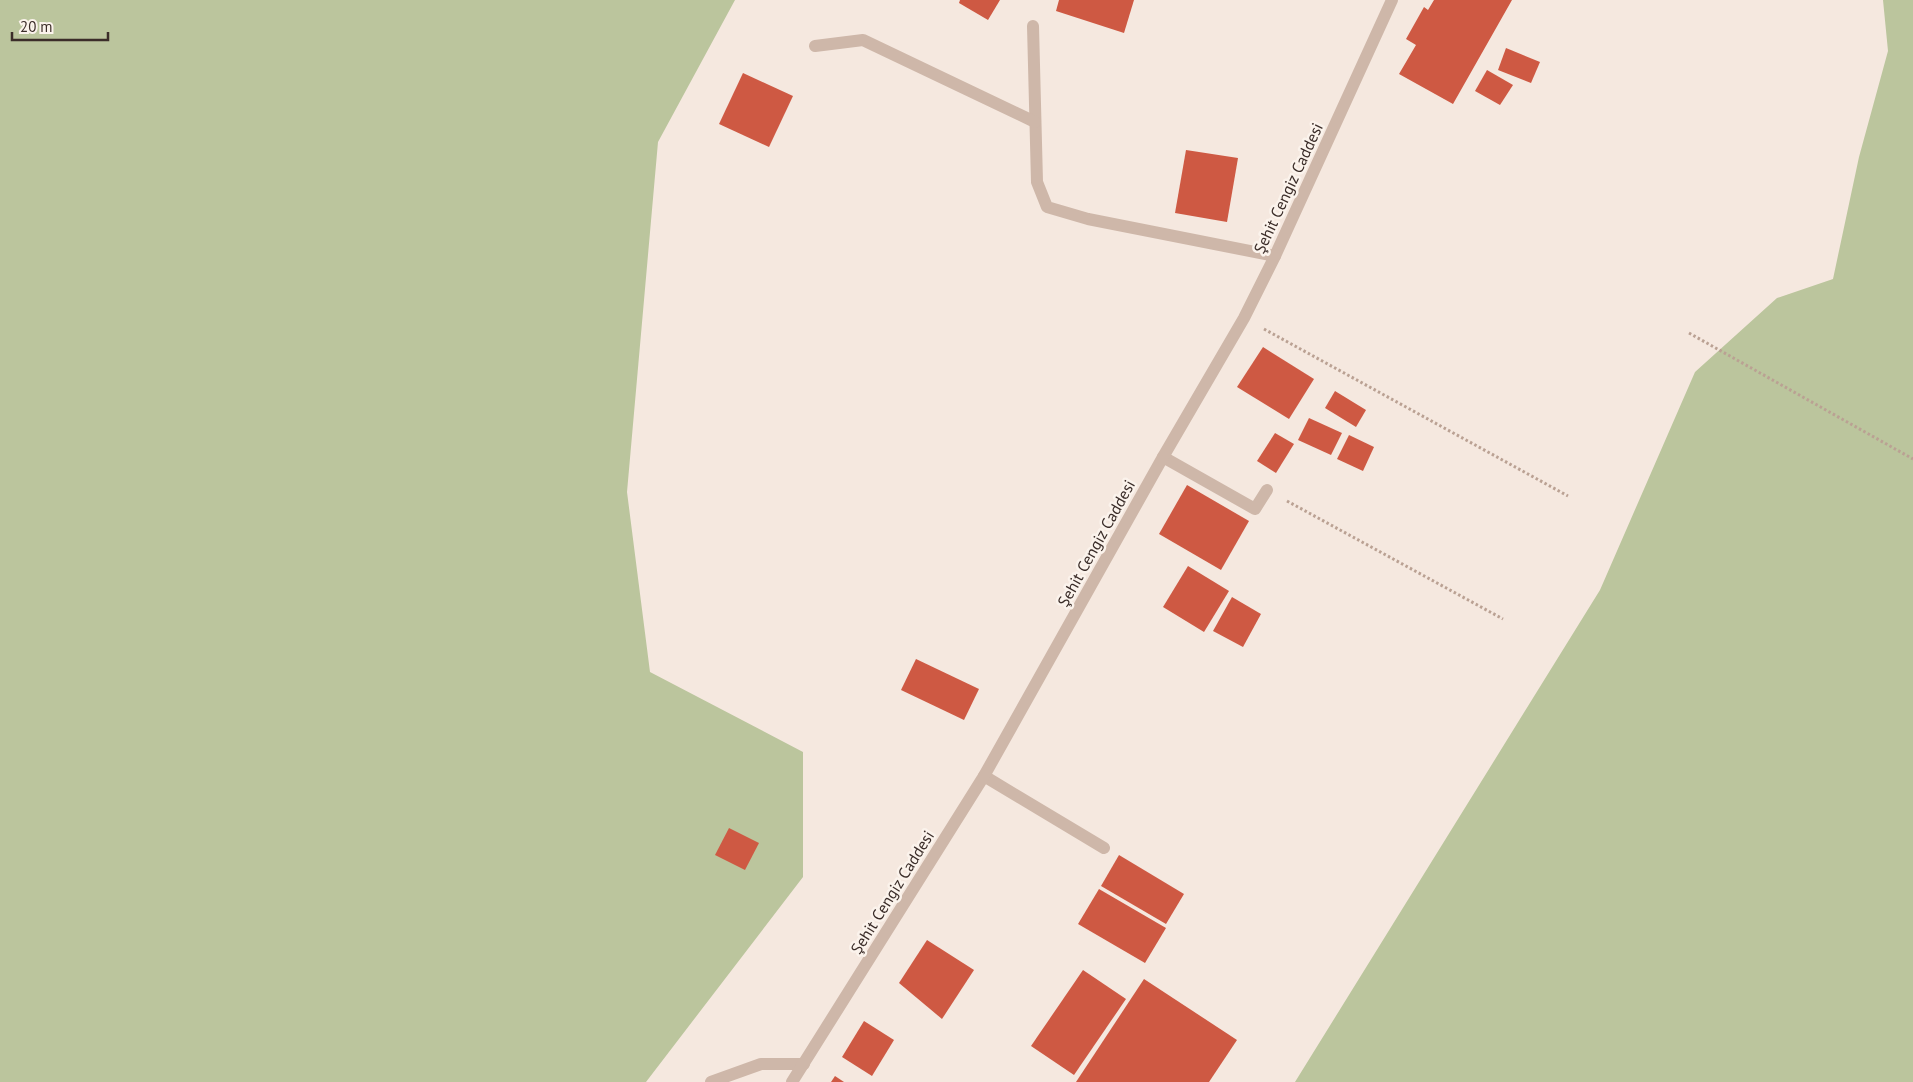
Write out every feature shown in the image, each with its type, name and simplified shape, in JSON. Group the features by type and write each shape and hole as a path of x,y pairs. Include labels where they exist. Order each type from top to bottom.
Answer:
{"street":[{"name":"Şehit Cengiz Caddesi","path":"792,1082 984,776 1244,318 1275,256 1392,0"},
{"path":"1033,26 1037,182 1047,208 1088,219 1275,256"},
{"path":"815,46 863,40 1035,122"},
{"path":"1163,458 1255,509 1267,490"},
{"path":"984,776 1104,848"},
{"path":"711,1082 761,1064 804,1064"}],"path":[{"path":"1244,318 1568,496"},
{"path":"1689,333 1913,459"},
{"path":"1267,490 1503,619"}],"green space":[{"path":"0,0 735,0 658,142 627,492 650,672 803,752 803,877 646,1082 0,1082"},
{"path":"1883,0 1913,0 1913,1082 1295,1082 1600,590 1695,372 1777,298 1833,279 1859,157 1888,51"}],"building":[{"path":"960,0 1000,0 988,20 959,3"},
{"path":"1059,0 1134,0 1124,33 1056,11"},
{"path":"1434,0 1512,0 1453,104 1399,74 1416,45 1406,39 1424,7 1428,10"},
{"path":"1506,48 1540,62 1531,83 1498,70"},
{"path":"1487,70 1513,85 1500,105 1475,91"},
{"path":"743,73 793,96 769,147 719,124"},
{"path":"1186,150 1238,158 1227,222 1175,213"},
{"path":"1263,347 1314,379 1289,419 1237,387"},
{"path":"1335,391 1366,410 1356,427 1325,408"},
{"path":"1309,418 1342,433 1331,455 1298,440"},
{"path":"1275,433 1294,444 1276,473 1257,461"},
{"path":"1349,435 1374,447 1363,471 1337,459"},
{"path":"1187,485 1249,521 1221,570 1159,534"},
{"path":"1188,566 1229,591 1204,632 1163,607"},
{"path":"1232,597 1261,614 1243,647 1213,631"},
{"path":"916,659 979,689 964,720 901,690"},
{"path":"729,828 759,843 745,870 715,855"},
{"path":"1119,855 1184,894 1166,924 1101,886"},
{"path":"1099,889 1166,928 1145,963 1078,924"},
{"path":"927,940 974,970 942,1019 899,983"},
{"path":"1083,970 1126,999 1074,1075 1031,1046"},
{"path":"1144,979 1237,1040 1209,1082 1076,1082"},
{"path":"864,1021 894,1040 872,1076 842,1057"},
{"path":"835,1076 844,1082 831,1082"}]}
